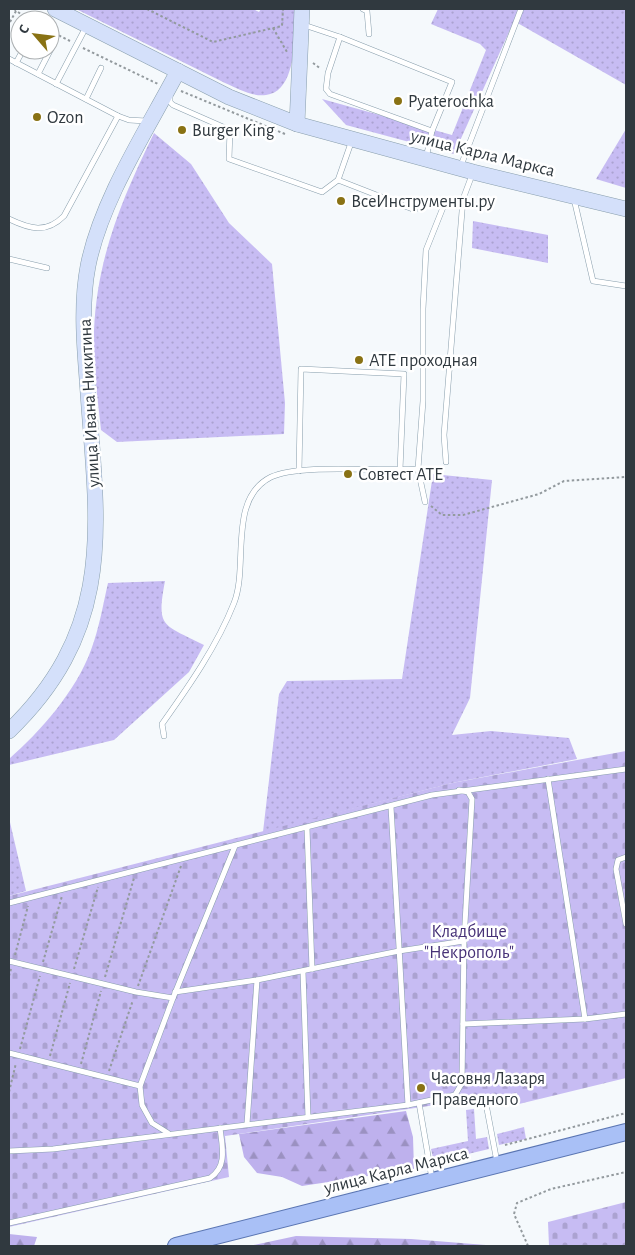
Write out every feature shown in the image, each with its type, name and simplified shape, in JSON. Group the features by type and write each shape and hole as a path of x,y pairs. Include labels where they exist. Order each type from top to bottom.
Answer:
{"main road":[{"name":"улица Карла Маркса","path":"55,9 229,97 274,116 291,129 331,134 626,209"},
{"path":"291,129 302,9"},
{"name":"улица Ивана Никитина","path":"9,731 48,689 65,660 86,610 96,542 85,350 84,308 88,266 111,198 152,120 180,72"},
{"name":"улица Карла Маркса","path":"176,1246 626,1132"}],"lane":[{"path":"363,9 367,11 369,34"},
{"path":"446,462 444,435 467,170 521,9"},
{"path":"301,24 340,37 452,82 432,131 426,159"},
{"path":"56,84 87,25"},
{"path":"340,37 328,73 326,89 330,94 432,131"},
{"path":"9,59 118,116 141,122 152,120"},
{"path":"38,74 45,60"},
{"path":"86,99 101,68"},
{"path":"171,89 170,99 173,105 230,130 229,159 322,192 338,180 352,140"},
{"path":"9,219 29,229 40,230 56,224 64,216 118,116"},
{"path":"338,180 414,210"},
{"path":"573,196 593,281 626,286"},
{"path":"425,502 418,469 423,401 423,309 426,250 444,205 464,199"},
{"path":"9,259 47,268"},
{"path":"299,471 301,369 404,374 400,470"},
{"path":"164,736 162,724 206,658 235,602 244,511 254,492 271,478 299,471 418,469"},
{"path":"9,903 459,790 626,769"},
{"path":"548,779 585,1019"},
{"path":"9,1151 53,1149 408,1105 451,1097 459,1092 462,1083 464,941 472,799 479,788"},
{"path":"459,790 468,792 472,799"},
{"path":"391,807 408,1105"},
{"path":"306,828 312,969"},
{"path":"171,1134 160,1130 152,1123 142,1105 140,1086 175,992 235,846"},
{"path":"626,856 618,860 616,869 626,924"},
{"path":"175,992 303,972 399,951 464,941"},
{"path":"11,962 136,992 173,998"},
{"path":"303,972 308,1117"},
{"path":"247,1124 257,980"},
{"path":"463,1024 585,1019 626,1014"},
{"path":"9,1052 140,1086"},
{"path":"498,1165 486,1104 505,1101"},
{"path":"419,1103 432,1182"},
{"path":"148,1137 152,1132 152,1123"},
{"path":"9,1223 210,1178 217,1173 222,1164 220,1128"}],"path":[{"path":"147,9 213,42 282,26 283,9"},
{"path":"60,36 171,89 187,92 229,112 291,129"},
{"path":"425,502 442,515 463,515 539,494 564,481 626,477"},
{"path":"106,1078 184,859"},
{"path":"79,1071 136,871"},
{"path":"9,1092 64,889"},
{"path":"9,976 11,962 31,897"},
{"path":"505,1145 626,1113"},
{"path":"528,1246 514,1214 517,1203 552,1189 626,1172"}],"green space":[{"path":"76,9 253,9 259,12 261,9 294,9 294,45 289,72 284,83 276,91 266,95 250,93 225,83"},
{"path":"438,9 626,9 626,85 514,21 454,154 346,125 322,99 452,135 486,50 480,44 431,24"},
{"path":"626,129 626,188 596,179"},
{"path":"154,133 191,164 229,223 272,264 285,403 284,434 117,442 101,430 94,343 96,304 100,278 113,229"},
{"path":"473,221 548,235 548,263 472,248"},
{"path":"433,474 492,480 470,698 452,735 491,731 569,738 577,759 452,783 263,832 279,694 287,681 402,679"},
{"path":"165,581 162,608 166,623 179,633 204,645 189,672 114,740 9,765 9,759 45,723 76,680 94,642 108,583"},
{"name":"Кладбище \"Некрополь\"","path":"626,751 626,1078 519,1104 517,1093 225,1136 229,1177 9,1227 9,896 452,783"},
{"path":"9,818 26,891 9,896"},
{"path":"474,1109 476,1139 487,1137 489,1149 434,1162 431,1149 468,1141 466,1110"},
{"path":"406,1111 413,1137 414,1169 302,1186 282,1177 257,1173 244,1157 239,1134"},
{"path":"524,1127 526,1139 499,1145 497,1134"},
{"path":"626,1202 626,1246 549,1246 548,1222"},
{"path":"9,1234 37,1237 34,1246 9,1246"},
{"path":"296,1236 411,1239 498,1246 249,1246"}],"place":[{"name":"Pyaterochka","path":"398,101"},
{"name":"Ozon","path":"37,117"},
{"name":"Burger King","path":"182,130"},
{"name":"ВсеИнструменты.ру","path":"341,201"},
{"name":"АТЕ проходная","path":"359,360"},
{"name":"Совтест АТЕ","path":"348,474"},
{"name":"Часовня Лазаря Праведного","path":"421,1088"}]}
